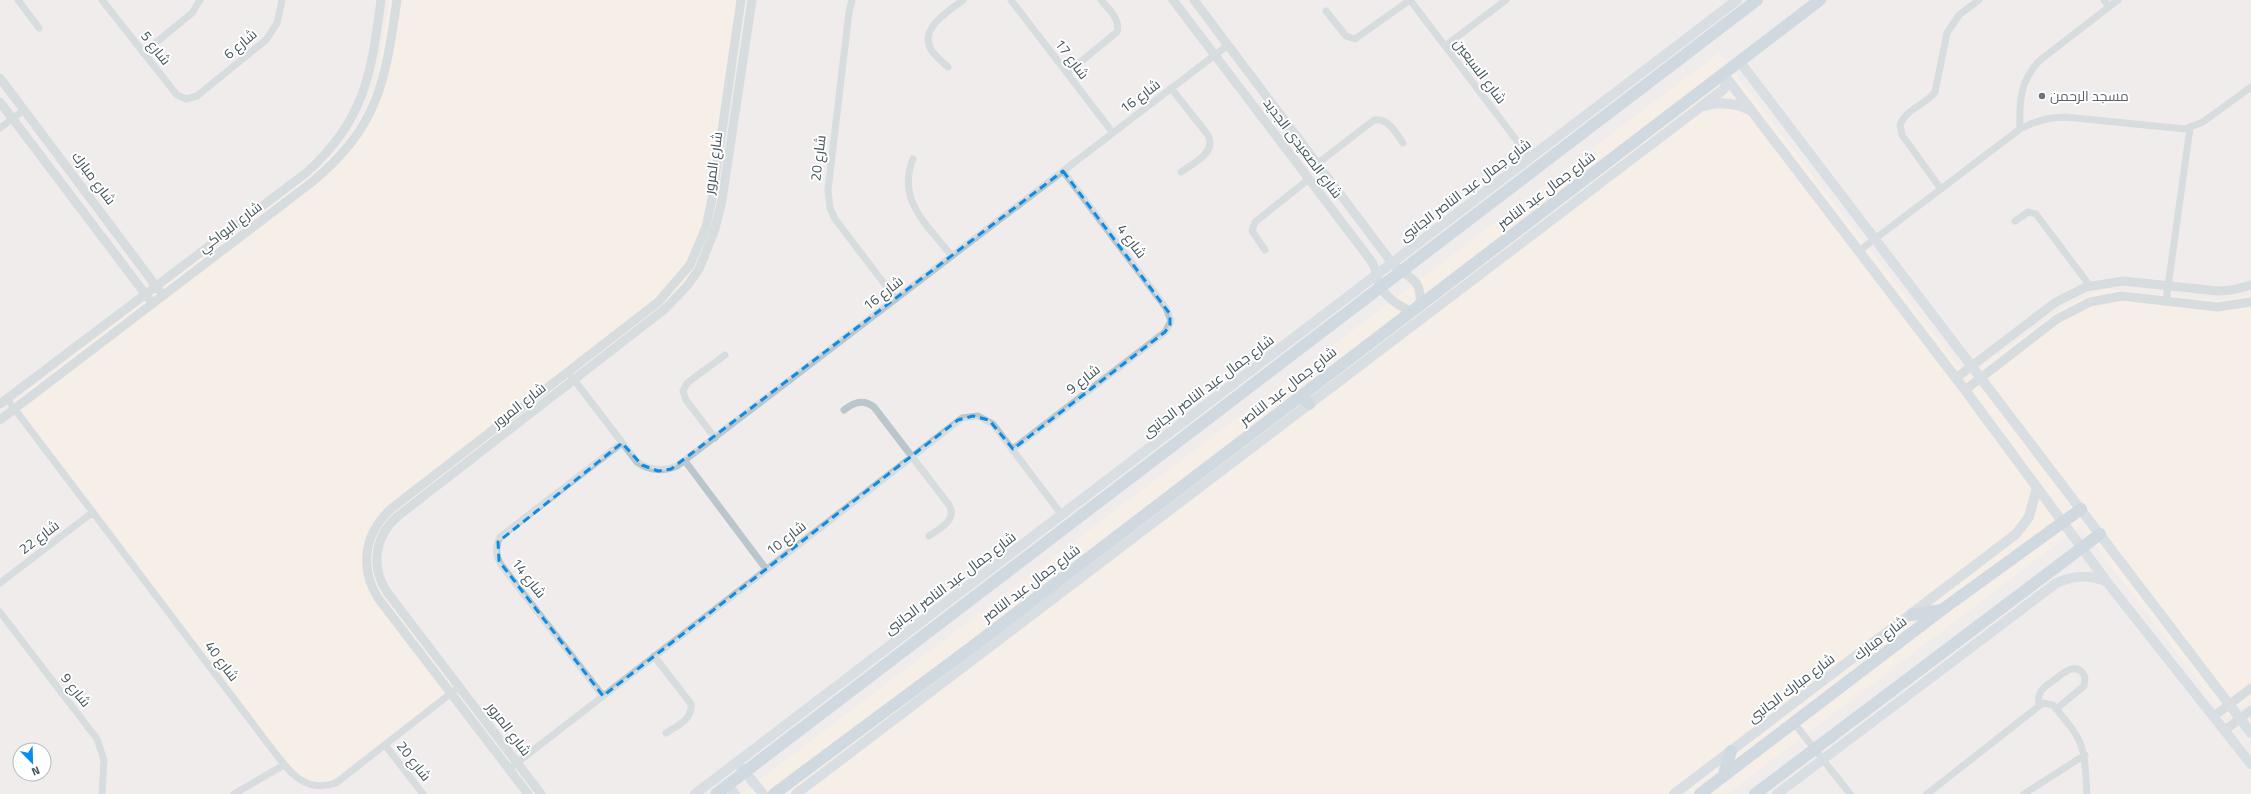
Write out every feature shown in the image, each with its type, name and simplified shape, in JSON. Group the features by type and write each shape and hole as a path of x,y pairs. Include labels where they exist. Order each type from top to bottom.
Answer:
{"main road":[{"name":"شارع جمال عبد الناصر الجانبى","path":"1486,199 1530,158 1586,122 1737,0"},
{"name":"شارع جمال عبد الناصر","path":"716,794 731,790 745,772 1381,286 1396,267 1586,122 1757,0"},
{"name":"شارع جمال عبد الناصر","path":"774,794 977,650 1064,584 1143,524 1301,395 1415,307 1611,167 1723,75 1820,0"},
{"path":"1740,62 2251,733"},
{"path":"1143,524 1309,404 1611,167 1725,87 1726,82 1723,75"},
{"path":"1723,75 1956,378 2107,582 2251,764"},
{"path":"1698,107 1714,103 1731,104 1752,111"},
{"name":"شارع جمال عبد الناصر الجانبى","path":"695,794 1377,274 1396,267"},
{"path":"1301,395 1309,404"},
{"name":"شارع مبارك الجانبى","path":"1674,794 1912,615 2016,534 2029,517 2037,487"},
{"name":"شارع مبارك","path":"1700,794 1943,609 2081,509"},
{"path":"1755,794 2100,534"},
{"path":"1777,794 2055,584 2072,577 2081,576 2107,582"},
{"path":"1912,615 1943,609"},
{"path":"796,794 977,650"},
{"path":"1723,777 1731,751"},
{"path":"738,762 763,794"},
{"path":"808,794 812,782"}],"street":[{"path":"18,0 39,28"},
{"name":"شارع 5","path":"102,0 177,96 186,99 197,96"},
{"path":"143,52 192,13 200,0"},
{"name":"شارع 6","path":"197,96 266,40 277,23 282,0"},
{"name":"شارع البواكي","path":"4,401 306,173 334,144 356,111 364,93 374,55 381,0"},
{"name":"شارع البواكي","path":"0,420 312,182 329,168 351,145 368,117 384,77 397,0"},
{"name":"شارع المرور","path":"528,794 374,591 366,564 370,538 379,522 392,508 658,302 685,273 695,256 706,227 741,0"},
{"name":"شارع المرور","path":"541,794 383,586 376,564 380,541 387,527 398,516 665,309 694,278 704,260 716,230 729,156 752,0"},
{"name":"شارع 20","path":"852,0 849,12 828,190 829,202 839,224 896,299"},
{"path":"948,67 932,51 929,42 930,32 935,23 963,0"},
{"name":"شارع 17","path":"1011,0 1113,133"},
{"path":"1067,73 1117,32 1118,22 1101,0"},
{"name":"شارع الصعيدى الجديد","path":"1173,0 1372,262 1381,286 1391,300 1415,307 1418,285 1409,275 1396,267 1194,0"},
{"path":"1326,11 1346,36 1355,39 1410,0"},
{"name":"شارع السبعين","path":"1410,0 1530,158"},
{"path":"1445,46 1506,0"},
{"path":"1941,189 1902,135 1900,125 1906,114 1929,100 1935,92 1947,32 1959,15 1979,0"},
{"path":"2104,0 2109,7"},
{"path":"2020,129 2020,95 2031,70 2039,61 2118,0"},
{"name":"شارع 16","path":"568,372 637,462 652,470 671,469 685,461 1228,45"},
{"name":"شارع مبارك","path":"0,78 164,296"},
{"path":"1859,251 2020,129 2041,120 2057,117 2177,129 2190,128 2203,122 2251,87"},
{"path":"1172,88 1208,135 1210,141 1210,148 1206,154 1181,172"},
{"name":"شارع مبارك","path":"0,102 152,304"},
{"path":"0,128 24,110"},
{"path":"1317,164 1374,120 1382,120 1388,123 1403,143"},
{"path":"2166,301 2190,128"},
{"path":"718,155 729,156"},
{"path":"913,159 907,182 911,202 952,256"},
{"name":"شارع 4","path":"1063,171 1168,311 1170,321 1168,329"},
{"path":"1265,250 1252,232 1255,222 1309,179"},
{"path":"2015,221 2028,212 2036,214 2090,286"},
{"path":"1956,378 2056,302 2090,286 2123,281 2225,291 2251,285"},
{"path":"1965,390 2058,319 2080,306 2101,299 2122,296 2217,307 2251,302"},
{"name":"شارع 9","path":"1012,449 1168,329"},
{"path":"715,438 686,400 683,391 687,383 725,355"},
{"name":"شارع 40","path":"4,401 15,409 284,765 301,783 312,787 324,787 336,783 459,687"},
{"path":"844,410 859,402 871,404 912,456 952,511 948,522 929,536"},
{"name":"شارع 10","path":"509,769 958,420 973,416 984,418 993,424 1062,515"},
{"name":"شارع 14","path":"603,696 499,562 497,547 500,537 622,443"},
{"path":"685,461 766,569"},
{"name":"شارع 22","path":"0,583 93,512"},
{"name":"شارع 9","path":"0,612 97,739 102,751 105,768 102,794"},
{"path":"654,656 691,704 691,711 687,719 666,734"},
{"path":"2040,705 2038,696 2042,690 2068,670 2075,668 2082,671 2086,676 2084,686 2056,709"},
{"path":"2214,716 2251,688"},
{"path":"1927,794 2040,705 2048,702 2056,709 2078,735 2085,755 2087,794"},
{"path":"2225,730 2251,710"},
{"path":"1794,723 1850,794"},
{"name":"شارع 20","path":"385,745 423,794"},
{"path":"2024,794 2085,755"},
{"path":"234,794 284,765"}],"highlighted area":[{"path":"1063,171 1170,314 1170,325 1165,332 1013,449 989,420 973,416 958,420 603,696 499,561 498,542 622,443 642,465 658,471 671,469"}],"shaded area":[{"path":"389,0 746,0 712,224 699,260 687,280 669,299 382,527 374,541 371,562 377,586 454,687 333,779 315,784 294,772 14,401 312,172 344,143 363,115 376,83"},
{"path":"1719,53 1967,377 2064,307 2095,292 2107,289 2218,301 2251,295 2251,699 2227,718 2080,526 1727,794 741,794"}],"place":[{"name":"مسجد الرحمن","path":"2042,96"}]}
